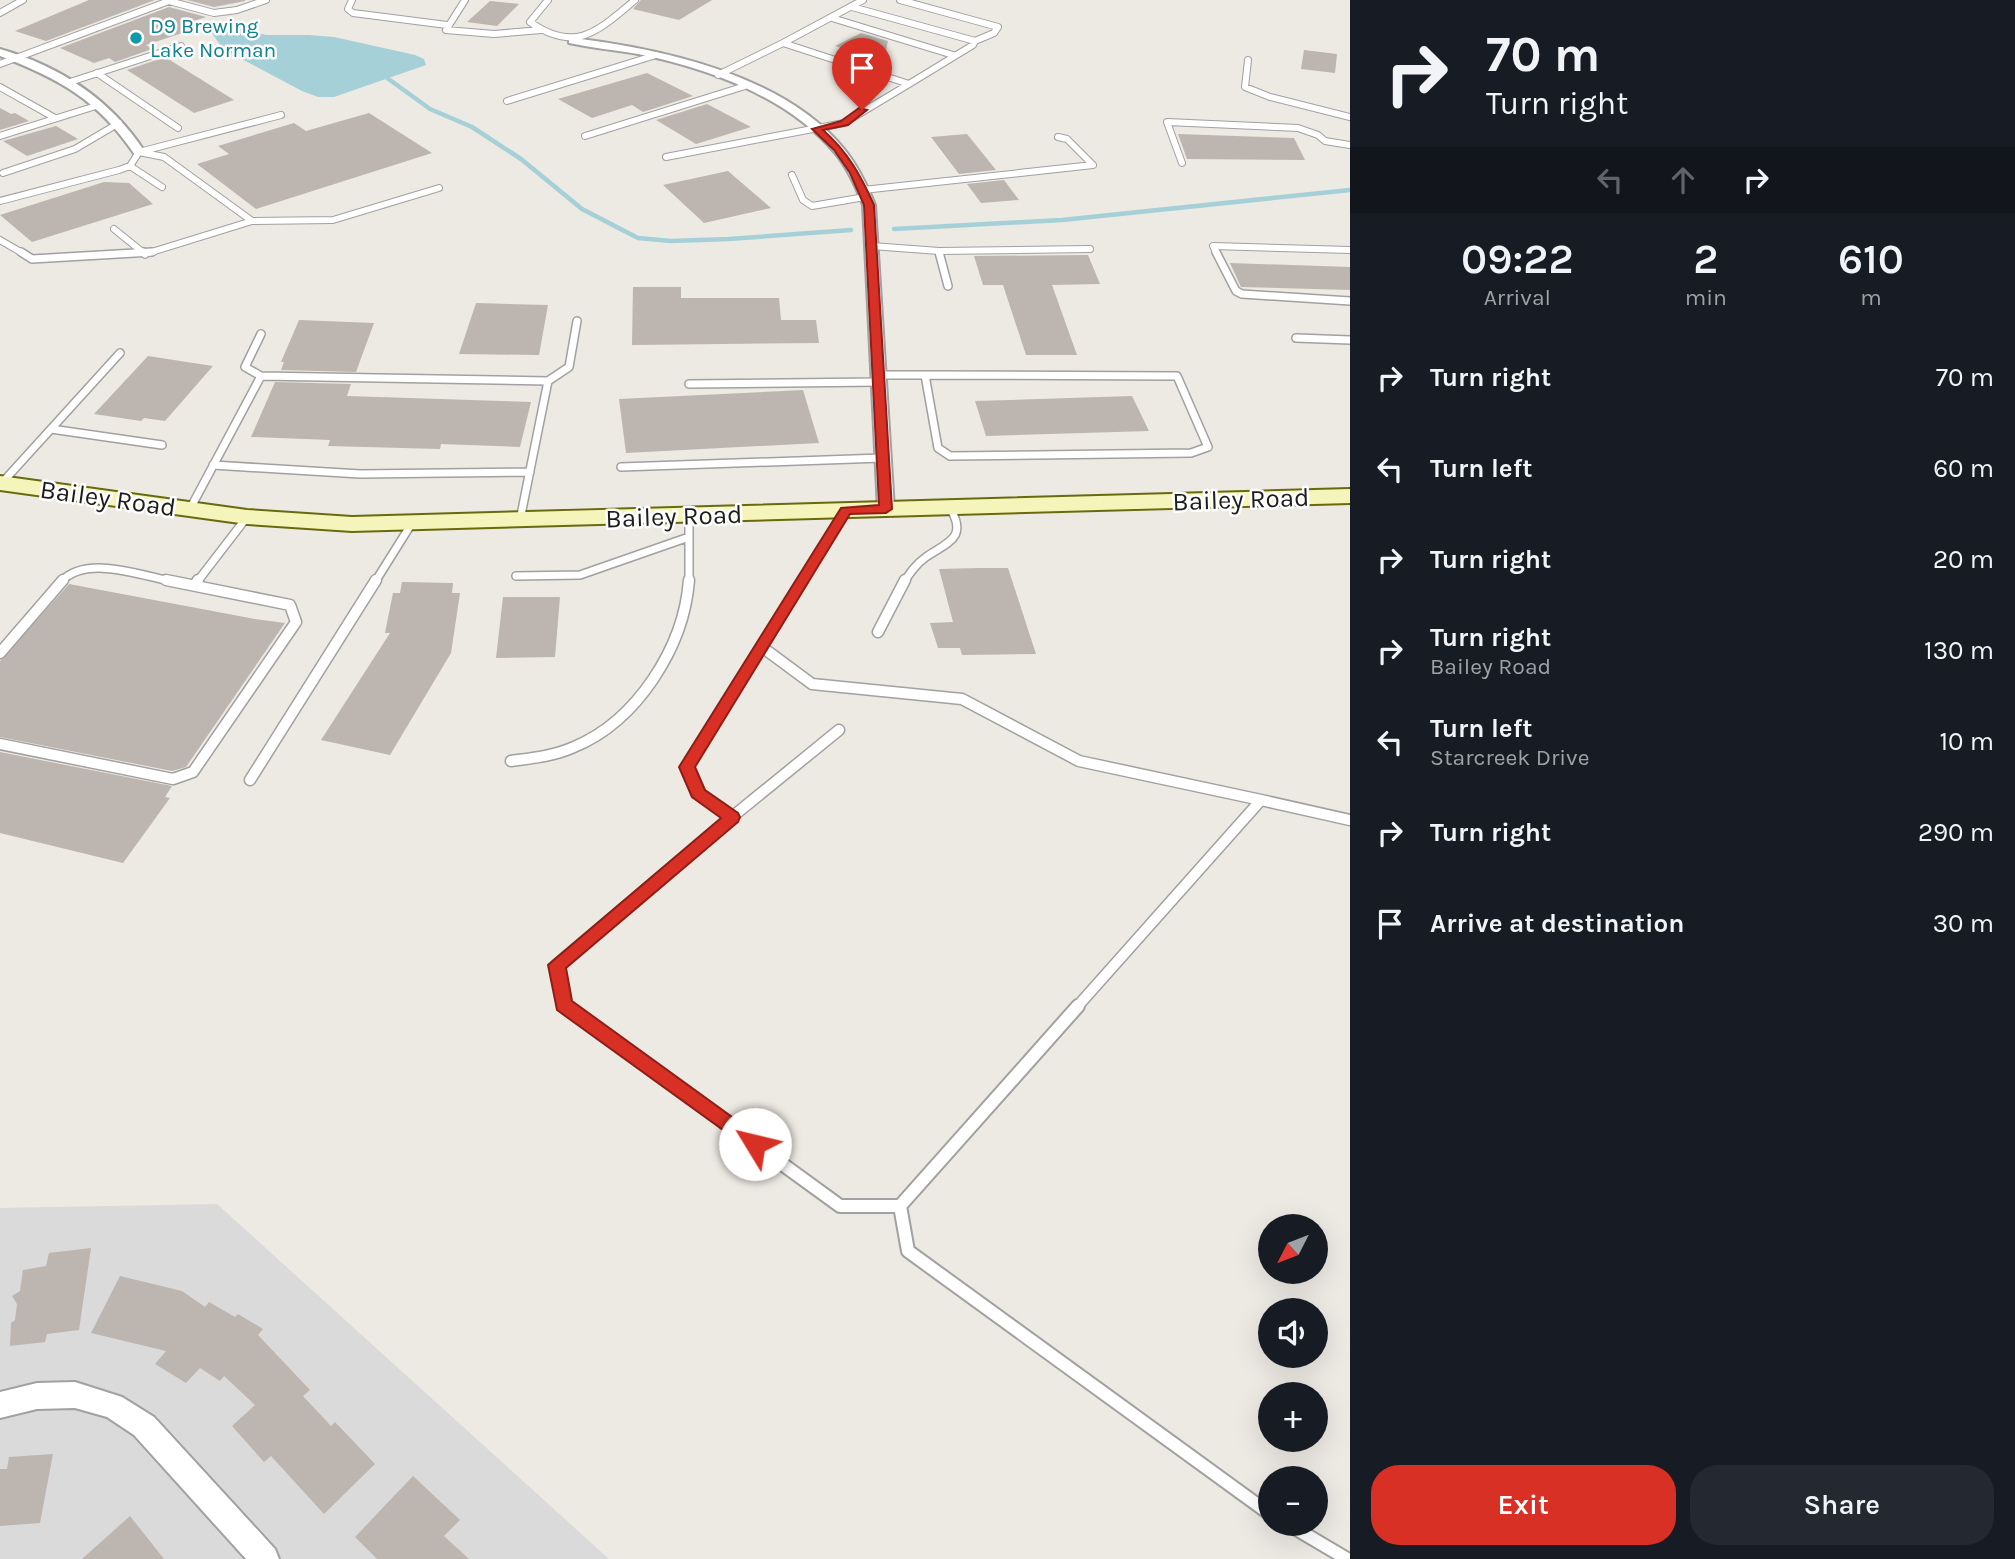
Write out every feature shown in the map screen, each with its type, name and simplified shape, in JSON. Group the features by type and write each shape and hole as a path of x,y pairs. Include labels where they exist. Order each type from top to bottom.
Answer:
{"street":[{"path":"573,41 656,55 746,86 797,114 816,129 837,148 855,173 869,205 886,509"},
{"path":"0,52 66,83 99,105 119,123 139,152"},
{"name":"Bailey Road","path":"1,484 247,517 324,523 520,520 689,526 886,509 1350,496"},
{"path":"0,1405 37,1396 75,1395 113,1406 144,1426 265,1559"}],"lane":[{"path":"0,13 23,0"},
{"path":"0,64 167,1 214,13 237,10 266,0"},
{"path":"352,0 348,9 353,13 447,25"},
{"path":"465,0 446,30 476,35 516,35 541,30"},
{"path":"548,0 530,22 541,30 573,41 599,31 635,0"},
{"path":"718,75 863,0"},
{"path":"666,157 816,129 850,120 973,45 975,41 994,33 998,27 900,0"},
{"path":"852,7 975,41"},
{"path":"832,18 953,55"},
{"path":"783,43 909,84"},
{"path":"66,83 181,46"},
{"path":"507,101 656,55"},
{"path":"1248,60 1245,87 1266,98 1330,110 1350,117"},
{"path":"97,73 178,128"},
{"path":"584,136 746,86"},
{"path":"0,87 55,118"},
{"path":"0,136 99,105"},
{"path":"0,201 130,166 139,152 281,115"},
{"path":"1182,163 1167,122 1298,128 1318,135 1325,141 1350,145"},
{"path":"3,173 75,149 119,123"},
{"path":"792,175 803,200 812,206 864,193 1093,165 1067,139 1058,137"},
{"path":"139,152 164,157 251,221"},
{"path":"130,166 162,187"},
{"path":"0,240 32,260 145,254 181,245 251,221 333,220 439,188"},
{"path":"114,229 145,254"},
{"path":"872,246 939,251 1090,250"},
{"path":"1350,250 1213,246 1236,291 1242,294 1350,301"},
{"path":"939,251 948,286"},
{"path":"261,334 245,367 261,376 548,381 569,367 578,321"},
{"path":"1296,338 1350,340"},
{"path":"1,484 120,353"},
{"path":"689,384 878,379 925,375 1177,376 1208,447 1191,453 950,456 938,448 925,375"},
{"path":"190,509 261,376"},
{"path":"520,520 548,381"},
{"path":"51,429 162,445"},
{"path":"621,467 882,458"},
{"path":"213,465 360,474 530,472"},
{"path":"878,632 909,575 920,562 953,538 958,531 958,523 950,508"},
{"path":"732,817 698,793 687,767 846,511"},
{"path":"195,584 247,517"},
{"path":"250,780 412,523"},
{"path":"511,761 554,754 586,741 615,722 641,692 671,649 686,605 689,526 580,575 516,576"},
{"path":"0,653 69,573 93,566 195,584 290,605 296,622 193,772 173,779 0,744"},
{"path":"762,647 812,684 962,699 1079,761 1350,820"},
{"path":"839,730 556,965 563,1005 839,1206 900,1206 1261,800"},
{"path":"900,1206 908,1251 1258,1505"},
{"path":"1308,1536 1346,1559"}],"shaded area":[{"path":"217,1204 609,1559 0,1559 0,1208"}],"water":[{"path":"220,23 266,35 334,37 415,55 424,59 426,65 334,97 318,97 223,49 209,29"}],"building":[{"path":"89,0 155,0 46,41 15,31"},
{"path":"187,0 245,0 245,1 214,7"},
{"path":"641,0 712,0 679,20 633,9"},
{"path":"490,1 519,4 497,26 467,22"},
{"name":"D9 Brewing Lake Norman","path":"169,7 206,17 194,21 203,26 146,45 152,49 115,62 109,58 94,63 60,48"},
{"path":"861,33 888,41 882,69 865,64 866,56 835,46"},
{"path":"1304,50 1337,54 1335,73 1301,69"},
{"path":"165,57 234,100 194,113 127,70"},
{"path":"647,73 693,96 643,112 632,105 592,118 558,99"},
{"path":"707,104 751,127 696,144 656,120"},
{"path":"0,108 11,114 15,113 29,121 0,130"},
{"path":"369,113 432,153 256,209 197,164 229,154 218,146 294,123 306,131"},
{"path":"56,126 78,139 27,156 3,141"},
{"path":"967,134 996,170 959,174 931,137"},
{"path":"1178,134 1294,138 1305,160 1187,159"},
{"path":"728,171 771,208 704,223 663,185"},
{"path":"1004,180 1019,200 981,203 967,184"},
{"path":"104,182 129,183 153,204 32,242 0,215"},
{"path":"1088,255 1100,284 1052,285 1077,355 1026,355 1003,285 983,285 974,256"},
{"path":"1230,263 1350,267 1350,290 1241,287"},
{"path":"633,287 681,287 681,298 779,298 781,320 816,320 819,343 632,345"},
{"path":"476,303 548,305 539,355 459,354"},
{"path":"299,320 374,323 356,372 281,370 284,362 281,362"},
{"path":"148,356 213,366 165,421 144,418 141,421 94,414"},
{"path":"275,382 351,384 347,396 531,402 520,447 441,444 440,449 328,446 330,440 251,437"},
{"path":"803,390 819,443 626,453 619,399"},
{"path":"1132,396 1149,431 986,436 975,401"},
{"path":"1008,568 1036,654 962,655 960,648 938,648 930,623 953,622 939,569"},
{"path":"402,582 453,583 452,593 460,593 451,653 390,755 321,740 390,633 385,633 393,593 400,593"},
{"path":"69,584 285,623 186,767 172,771 0,737 0,661"},
{"path":"503,597 560,597 555,657 496,658"},
{"path":"0,752 172,786 165,797 170,798 123,863 0,833"},
{"path":"91,1248 79,1330 47,1334 45,1342 10,1346 11,1323 15,1320 17,1304 12,1296 20,1291 23,1270 46,1266 49,1253"},
{"path":"120,1276 182,1291 205,1307 209,1302 235,1317 238,1314 263,1329 258,1335 310,1390 303,1396 331,1426 335,1422 375,1464 324,1514 271,1456 264,1462 232,1426 255,1405 224,1376 220,1381 200,1368 186,1383 155,1364 166,1351 91,1333"},
{"path":"53,1454 40,1523 0,1526 0,1469 7,1469 9,1457"},
{"path":"413,1476 460,1520 444,1536 469,1559 377,1559 355,1537"},
{"path":"130,1516 164,1559 82,1559"}],"waterway":[{"path":"383,75 430,109 472,127 521,159 582,209 638,238 671,241 729,239 851,230"},
{"path":"894,229 1062,220 1350,190"}],"place":[{"name":"D9 Brewing Lake Norman","path":"136,38"}],"route":[{"path":"755,1144 563,1005 556,965 732,817 698,793 687,767 846,511 886,509 869,205 855,173 837,148 816,129 844,123 862,110"}]}
